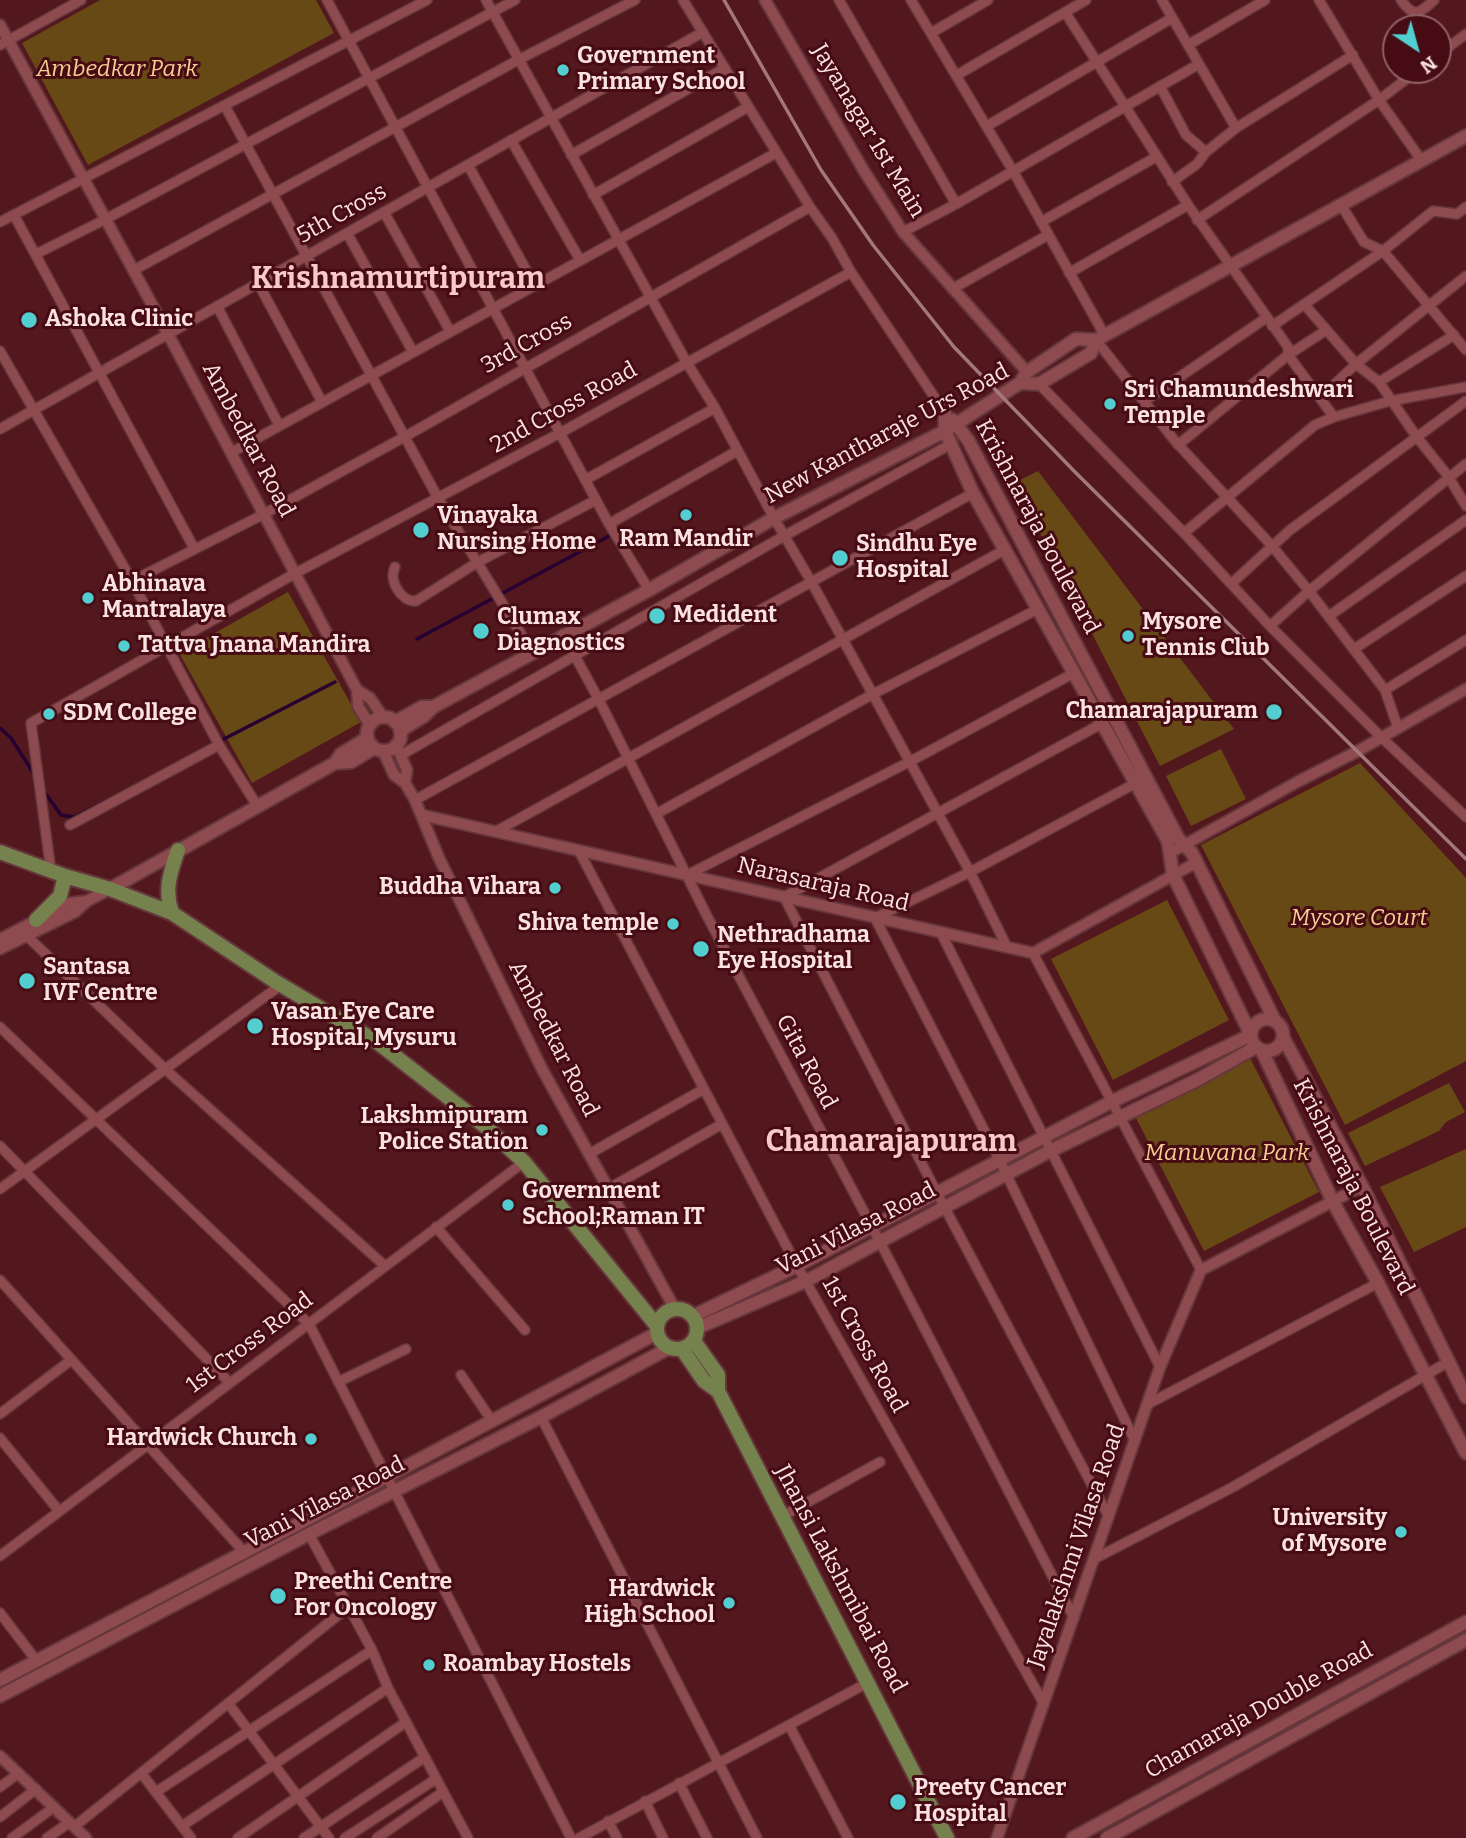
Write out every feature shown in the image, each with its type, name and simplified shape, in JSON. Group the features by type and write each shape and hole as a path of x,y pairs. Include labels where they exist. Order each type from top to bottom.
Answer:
{"main road":[{"name":"New Kantharaje Urs Road","path":"374,740 376,719 393,724 422,707 433,706 649,590 774,518 946,431 1023,377 1039,384 1091,353 1100,338 1465,138"},
{"path":"1023,377 1076,339 1100,338"},
{"name":"Krishnaraja Boulevard","path":"945,413 958,424 1178,838 1197,862 1275,1021"},
{"name":"Krishnaraja Boulevard","path":"945,413 946,431 973,493 1072,674 1168,841 1174,875 1333,1202 1466,1453"},
{"path":"393,724 398,750"},
{"path":"110,888 335,763 341,754 374,740 398,750"},
{"path":"172,913 167,897 168,876 178,850"},
{"path":"0,852 58,874 110,888 172,913 281,985 377,1042 486,1127 524,1162 657,1329 663,1314 675,1309 688,1312 687,1336"},
{"path":"36,920 60,896 58,874"},
{"path":"1259,1021 1275,1021 1282,1028 1282,1042 1275,1049 1257,1044 1252,1030 1259,1021"},
{"name":"Krishnaraja Boulevard","path":"1283,1037 1362,1186 1466,1397"},
{"name":"Vani Vilasa Road","path":"0,1696 309,1534 541,1417 687,1336 797,1266 1111,1102 1257,1044"},
{"name":"Vani Vilasa Road","path":"687,1336 806,1281 1050,1151 1199,1079 1257,1044"},
{"name":"Vani Vilasa Road","path":"0,1680 492,1421 657,1329"},
{"name":"Jhansi Lakshmibai Road","path":"657,1329 659,1339 687,1336 718,1376 718,1391 947,1838"},
{"name":"Chamaraja Double Road","path":"1073,1838 1466,1622"},
{"name":"Chamaraja Double Road","path":"1107,1838 1466,1640"}],"street":[{"path":"4,43 81,0"},
{"path":"327,0 394,129 609,524 649,590"},
{"path":"0,222 427,0"},
{"path":"486,0 812,583 970,872 1007,947"},
{"path":"36,254 515,0"},
{"path":"134,270 518,60 635,0"},
{"path":"683,0 810,207 945,413"},
{"name":"Jayanagar 1st Main","path":"765,0 864,171 903,232 1023,377"},
{"path":"839,0 956,204"},
{"path":"911,0 1013,171 1069,273 1100,338 1143,402 1272,546 1329,616 1385,690 1398,728"},
{"path":"931,33 988,0"},
{"path":"957,75 1086,0"},
{"path":"1162,0 1236,128"},
{"path":"1188,45 1265,0"},
{"path":"1320,0 1379,100 1422,161"},
{"path":"1401,0 1414,13 1423,11 1434,0"},
{"path":"1065,12 1197,220 1288,347 1288,355 1334,417"},
{"path":"986,126 1172,18"},
{"name":"Ambedkar Road","path":"0,25 4,43 84,178 357,690 358,706 374,740 394,775 405,783 415,800 439,858 542,1069 675,1309"},
{"name":"5th Cross","path":"0,429 703,32"},
{"path":"1172,181 1197,164 1206,152 1236,128 1353,55"},
{"path":"903,232 1199,64"},
{"path":"571,155 725,68"},
{"path":"1197,220 1400,84"},
{"path":"1160,86 1186,135 1206,152"},
{"path":"225,106 438,498 532,652"},
{"path":"593,195 748,107"},
{"path":"511,140 580,260"},
{"path":"232,452 776,153"},
{"path":"1041,222 1156,157"},
{"path":"468,165 535,286"},
{"path":"1069,273 1188,205"},
{"path":"1341,205 1364,242 1383,251 1466,350"},
{"name":"3rd Cross","path":"132,581 264,514 406,436 810,207"},
{"path":"1143,402 1269,322 1304,304 1383,251 1433,211 1457,214 1466,207"},
{"path":"384,212 450,331"},
{"path":"14,215 194,548"},
{"path":"346,233 412,352"},
{"path":"952,289 1048,235"},
{"name":"2nd Cross Road","path":"58,874 31,723 294,574 560,433 852,272"},
{"path":"1321,397 1356,364 1466,276"},
{"path":"258,283 321,402"},
{"path":"1304,304 1356,364 1379,382 1390,401 1448,476 1466,506"},
{"path":"217,306 279,425"},
{"path":"1178,444 1288,355 1325,331"},
{"path":"1379,382 1454,335"},
{"path":"0,351 132,581 219,745 258,807"},
{"path":"1039,384 1270,626 1466,817"},
{"path":"1184,533 1315,425 1390,401 1466,387"},
{"path":"1231,584 1290,530 1466,401"},
{"path":"585,480 715,408"},
{"path":"398,750 575,656 951,444"},
{"path":"609,524 737,451"},
{"path":"1270,626 1448,476 1466,464"},
{"path":"415,800 973,493"},
{"path":"396,567 393,577 401,596 416,601 478,562 596,500"},
{"path":"1329,616 1466,520"},
{"path":"495,832 1006,549"},
{"path":"1354,649 1466,576"},
{"path":"656,814 873,694 1038,609"},
{"name":"Gita Road","path":"563,635 600,700 687,876 1074,1618"},
{"path":"1385,690 1466,639"},
{"path":"687,876 909,762 1072,674"},
{"path":"1170,853 1466,688"},
{"name":"Ambedkar Road","path":"357,690 370,698 393,724"},
{"path":"1101,723 784,897 1109,1517"},
{"path":"70,825 219,745"},
{"name":"Ambedkar Road","path":"398,750 407,770 405,783"},
{"path":"1134,784 970,872 875,918 1000,1160 1135,1441"},
{"name":"Narasaraja Road","path":"422,815 1033,953"},
{"name":"1st Cross Road","path":"579,851 797,1266 1044,1704"},
{"path":"1197,862 1033,953 1201,1270 1362,1186"},
{"path":"0,950 75,912 87,901 110,888"},
{"path":"0,939 70,903 87,901"},
{"path":"941,933 1160,1367"},
{"path":"26,935 165,1069 384,1265"},
{"path":"0,1189 281,985"},
{"path":"0,1027 309,1324 571,1838"},
{"path":"589,1154 704,1089"},
{"path":"608,1189 722,1124"},
{"path":"0,1146 230,1383"},
{"name":"1st Cross Road","path":"0,1556 524,1162"},
{"path":"436,1227 525,1330"},
{"name":"Jayalakshmi Vilasa Road","path":"998,1838 1160,1367 1201,1270"},
{"path":"0,1280 244,1552"},
{"path":"1148,1404 1378,1283"},
{"path":"338,1382 406,1349"},
{"path":"0,1414 71,1360"},
{"path":"1094,1559 1233,1487 1448,1362"},
{"path":"461,1375 492,1421"},
{"path":"541,1417 757,1838"},
{"path":"0,1438 60,1511"},
{"path":"781,1517 880,1462"},
{"path":"309,1534 372,1650 388,1688 464,1836"},
{"path":"47,1838 72,1824 141,1773 347,1608"},
{"path":"0,1613 36,1660"},
{"path":"156,1792 372,1650"},
{"path":"579,1838 869,1682"},
{"path":"182,1826 388,1688"},
{"path":"228,1703 329,1838"},
{"path":"238,1838 406,1722"},
{"path":"789,1725 848,1838"},
{"path":"0,1757 86,1838"},
{"path":"304,1838 425,1757"},
{"path":"0,1787 19,1773"},
{"path":"141,1773 191,1838"},
{"path":"345,1838 436,1779"},
{"path":"678,1783 707,1838"},
{"path":"0,1817 36,1789"},
{"path":"377,1838 443,1792"},
{"path":"645,1801 663,1838"},
{"path":"12,1838 54,1807"},
{"path":"608,1821 617,1838"}],"green space":[{"name":"Ambedkar Park","path":"100,0 316,0 334,33 88,165 22,43"},
{"name":"Mysore Tennis Club","path":"1038,471 1234,729 1160,766 1045,542 1012,484"},
{"path":"288,592 361,722 252,783 179,653"},
{"path":"1221,749 1246,799 1191,826 1166,776"},
{"name":"Mysore Court","path":"1360,763 1466,878 1466,1061 1345,1125 1201,845"},
{"name":"Manuvana Park","path":"1167,900 1229,1020 1113,1080 1051,959"},
{"name":"Manuvana Park","path":"1250,1058 1319,1192 1204,1251 1135,1116"},
{"path":"1449,1083 1465,1112 1446,1122 1439,1131 1365,1166 1348,1133"},
{"path":"1466,1149 1466,1227 1414,1252 1380,1187"}],"waterway":[{"path":"417,639 611,535"},
{"path":"218,742 335,682"},
{"path":"0,728 11,738 36,777"},
{"path":"43,790 61,815 74,817 125,791"}],"railway":[{"path":"724,0 821,170 873,245 954,347 1075,472 1466,859"}],"place":[{"name":"Government Primary School","path":"563,70"},
{"name":"Ashoka Clinic","path":"29,320"},
{"name":"Sri Chamundeshwari Temple","path":"1110,404"},
{"name":"Ram Mandir","path":"686,515"},
{"name":"Vinayaka Nursing Home","path":"421,530"},
{"name":"Sindhu Eye Hospital","path":"840,558"},
{"name":"Abhinava Mantralaya","path":"88,598"},
{"name":"Medident","path":"657,616"},
{"name":"Clumax Diagnostics","path":"481,631"},
{"name":"Mysore Tennis Club","path":"1128,636"},
{"name":"Tattva Jnana Mandira","path":"124,646"},
{"name":"Chamarajapuram","path":"1274,712"},
{"name":"SDM College","path":"49,714"},
{"name":"Buddha Vihara","path":"555,888"},
{"name":"Shiva temple","path":"673,924"},
{"name":"Nethradhama Eye Hospital","path":"701,949"},
{"name":"Santasa IVF Centre","path":"27,981"},
{"name":"Vasan Eye Care Hospital, Mysuru","path":"255,1026"},
{"name":"Lakshmipuram Police Station","path":"542,1130"},
{"name":"Government School;Raman IT","path":"508,1205"},
{"name":"Hardwick Church","path":"311,1439"},
{"name":"University of Mysore","path":"1401,1532"},
{"name":"Preethi Centre For Oncology","path":"278,1596"},
{"name":"Hardwick High School","path":"729,1603"},
{"name":"Roambay Hostels","path":"429,1665"},
{"name":"Preety Cancer Hospital","path":"898,1802"}],"district":[{"name":"Krishnamurtipuram","path":"398,280"},
{"name":"Chamarajapuram","path":"891,1143"}]}
